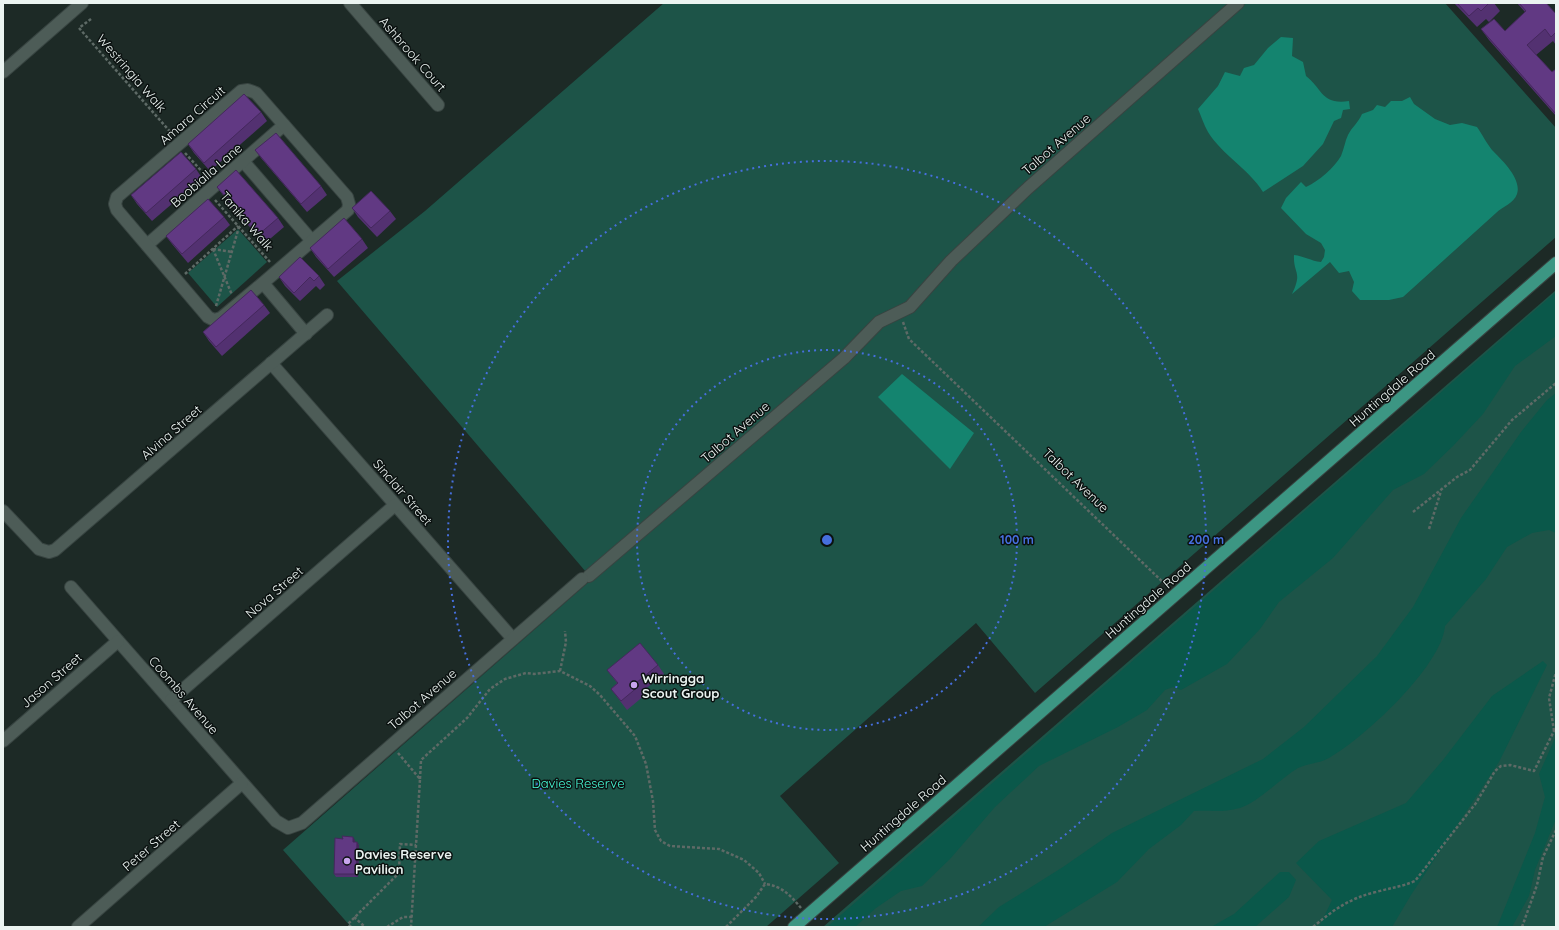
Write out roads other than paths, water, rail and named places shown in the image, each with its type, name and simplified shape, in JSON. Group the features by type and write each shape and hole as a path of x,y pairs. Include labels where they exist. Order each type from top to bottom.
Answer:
{"main road":[{"name":"Huntingdale Road","path":"794,927 1556,263"}],"street":[{"path":"3,72 82,3"},
{"name":"Ashbrook Court","path":"350,3 438,105"},
{"name":"Talbot Avenue","path":"276,821 288,828 302,823 513,639 844,358 879,322 910,307 950,261 1028,188 1238,3"},
{"name":"Amara Circuit","path":"248,90 256,93 284,125 347,197 349,204 348,210 221,318 214,320 208,317 117,210 115,204 117,198 241,91 248,90"},
{"name":"Boobialla Lane","path":"147,245 284,125"},
{"path":"243,161 312,241"},
{"path":"263,283 306,334"},
{"name":"Alvina Street","path":"3,510 39,549 49,552 61,546 327,316"},
{"name":"Sinclair Street","path":"271,363 513,639"},
{"name":"Nova Street","path":"171,700 395,504"},
{"name":"Coombs Avenue","path":"71,587 276,821"},
{"name":"Jason Street","path":"3,741 118,641"},
{"name":"Peter Street","path":"78,927 242,783"}],"place":[{"name":"Wirringga Scout Group","path":"634,685"},
{"name":"Davies Reserve Pavilion","path":"347,861"}],"park label":[{"name":"Davies Reserve","path":"578,783"}]}
